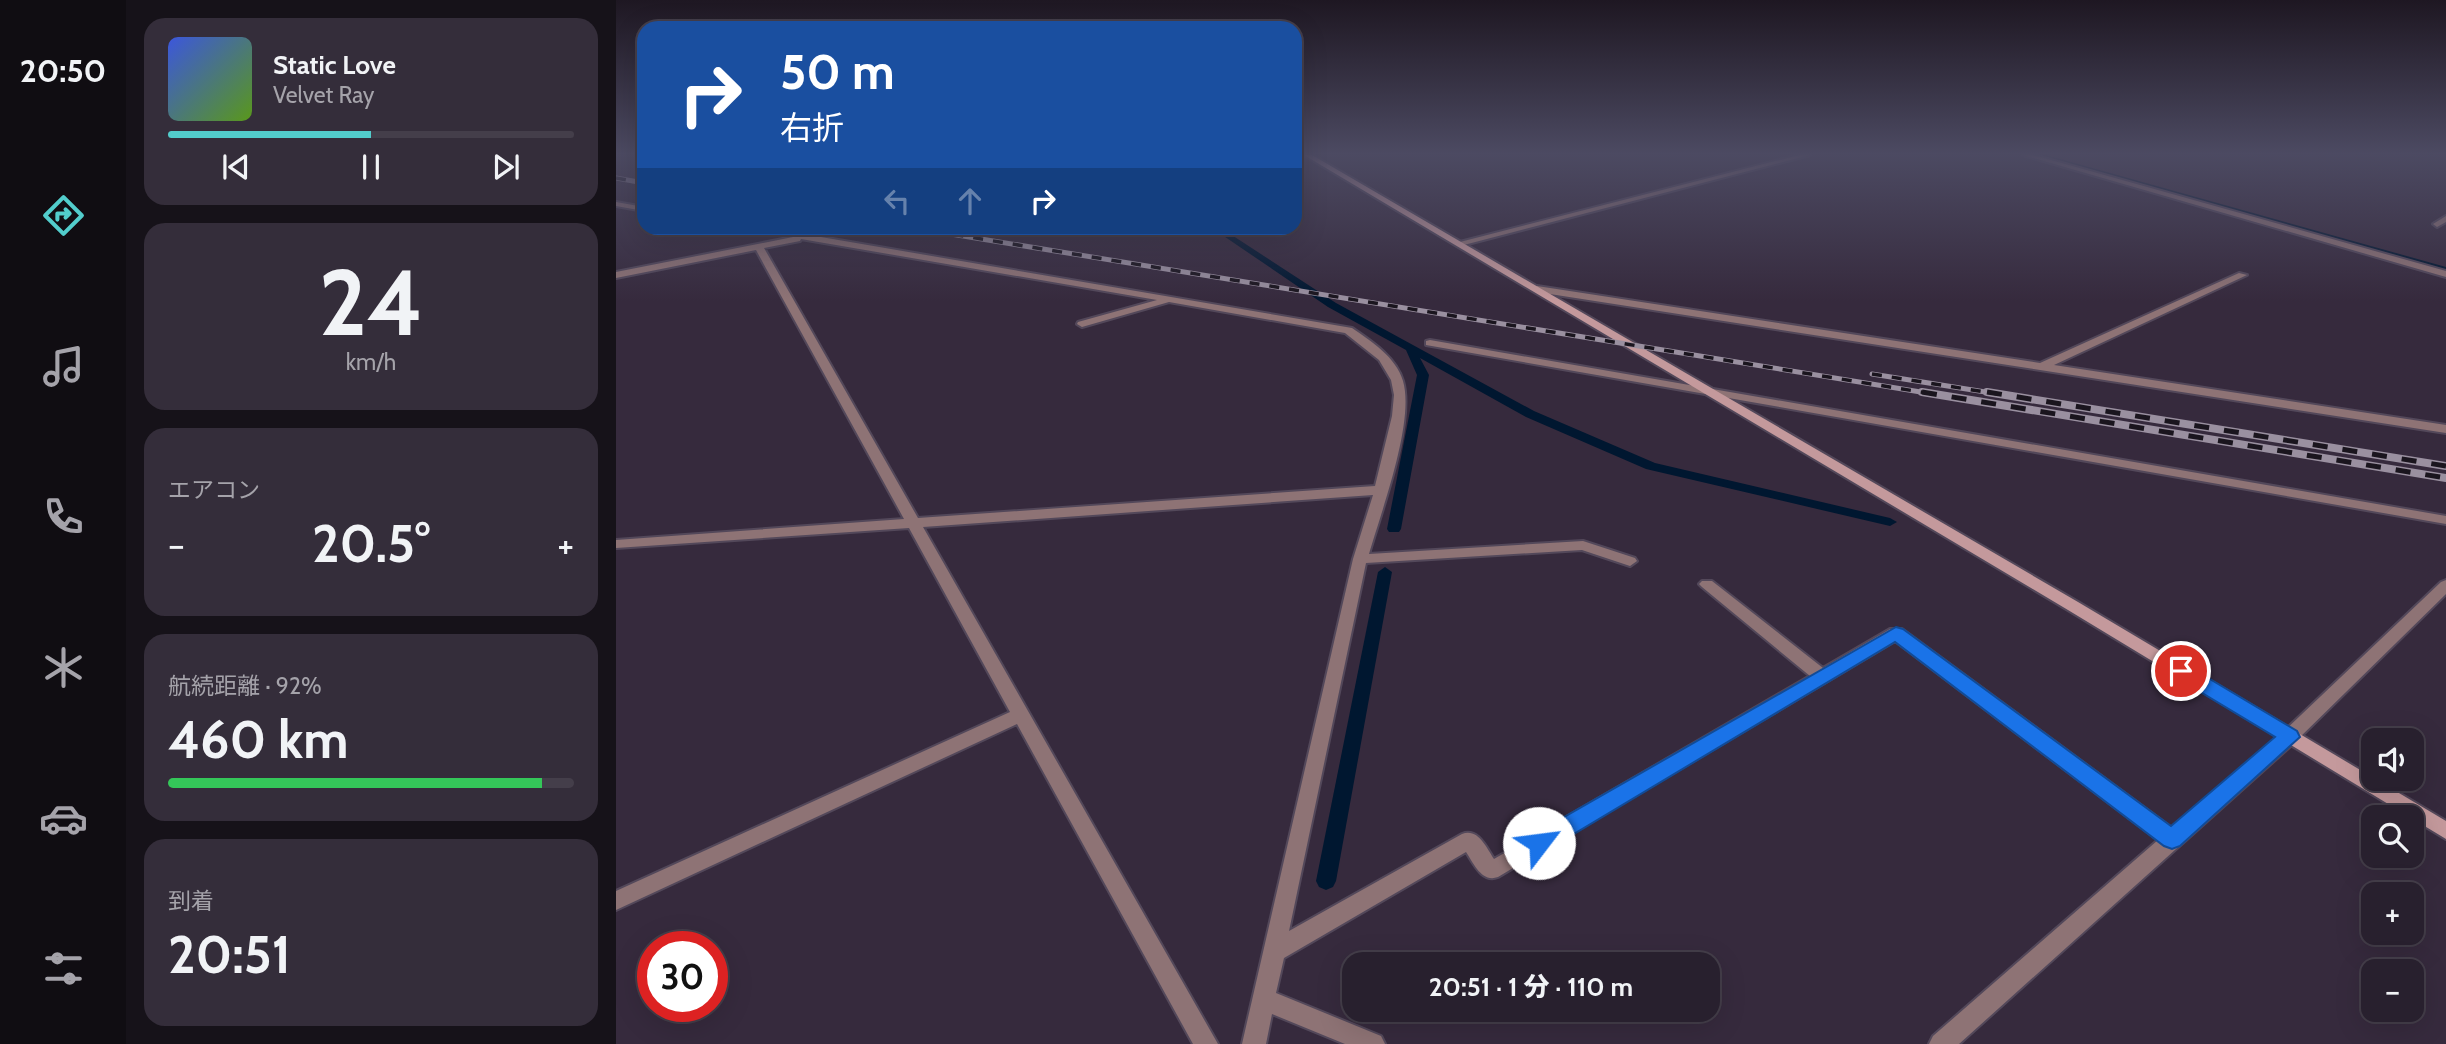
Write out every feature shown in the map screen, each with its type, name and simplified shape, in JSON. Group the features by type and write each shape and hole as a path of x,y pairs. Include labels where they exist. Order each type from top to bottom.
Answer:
{"street":[{"path":"616,204 637,208"},
{"path":"1392,204 2446,831"},
{"path":"1460,243 1611,204"},
{"path":"2199,204 2446,274"},
{"path":"800,235 1349,330 1374,348 1387,362 1399,382 1400,406 1381,489 1360,559 1254,1044"},
{"path":"616,275 813,235"},
{"path":"758,246 1206,1044"},
{"path":"2043,366 2242,275"},
{"path":"1537,289 2446,429"},
{"path":"1082,324 1170,299"},
{"path":"1430,344 1708,390 2446,520"},
{"path":"616,544 1381,489"},
{"path":"1360,559 1583,545 1630,561"},
{"path":"1707,584 1822,676"},
{"path":"1941,1044 2289,737 2446,585"},
{"path":"1275,951 1469,841 1491,871 1896,633 2172,839"},
{"path":"616,901 1022,715"},
{"path":"1265,1000 1373,1044"}],"waterway":[{"path":"2212,204 2446,270"},
{"path":"1227,235 1332,305 1530,414 1651,466 1890,522"},
{"path":"1394,529 1423,375 1411,351"},
{"path":"1326,881 1385,572"}],"railway":[{"path":"957,235 1933,394"},
{"path":"1872,374 1998,394"},
{"path":"1922,392 2446,478"},
{"path":"1987,392 2446,466"}],"route":[{"path":"1539,843 1896,633 2172,839 2289,737 2181,671"}]}
